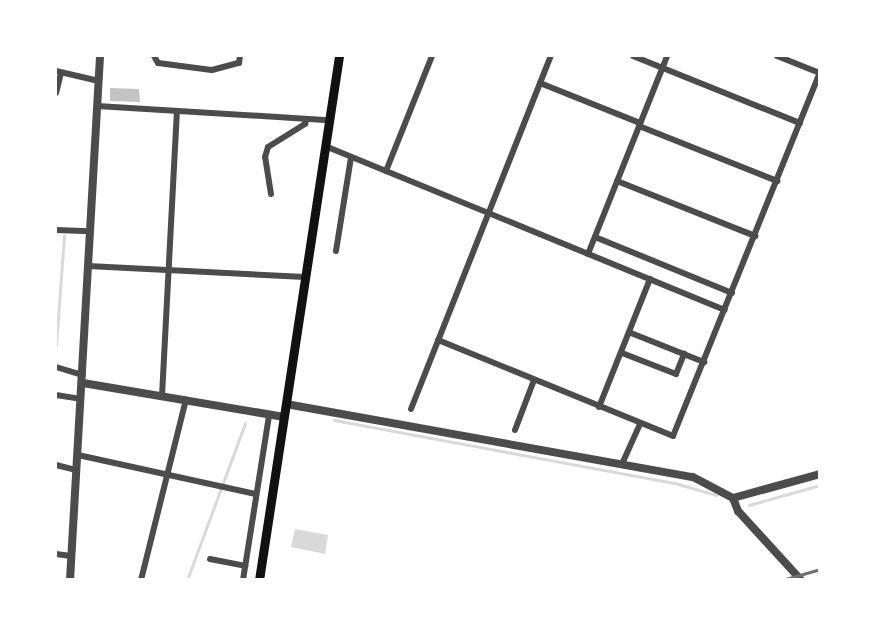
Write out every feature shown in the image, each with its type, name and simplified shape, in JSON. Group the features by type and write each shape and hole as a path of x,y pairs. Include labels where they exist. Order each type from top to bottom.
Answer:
{"main road":[{"path":"259,579 339,56"}],"street":[{"path":"70,579 100,56"},
{"path":"154,56 158,63 212,70 239,63 240,56"},
{"path":"386,171 432,56"},
{"path":"411,409 551,56"},
{"path":"633,56 801,123"},
{"path":"588,254 667,56"},
{"path":"438,340 673,436 801,123 819,73 777,56"},
{"path":"56,93 58,72 99,81"},
{"path":"540,83 777,181"},
{"path":"97,106 329,120"},
{"path":"162,396 177,111"},
{"path":"271,194 265,157 268,147 305,124 306,119"},
{"path":"325,146 725,310"},
{"path":"336,251 351,157"},
{"path":"617,181 755,236"},
{"path":"56,230 90,231"},
{"path":"595,237 732,293"},
{"path":"88,266 305,277"},
{"path":"599,407 631,333 650,279"},
{"path":"631,333 704,362"},
{"path":"622,353 676,374 684,354"},
{"path":"56,367 83,379 162,396 284,417"},
{"path":"515,430 534,380"},
{"path":"56,395 81,399"},
{"path":"141,579 186,400"},
{"path":"286,404 693,477 734,498 819,474"},
{"path":"243,579 269,415"},
{"path":"622,464 640,424"},
{"path":"78,455 256,494"},
{"path":"56,465 76,470"},
{"path":"734,498 738,511 801,579"},
{"path":"56,554 71,556"},
{"path":"210,559 245,566"}],"shaded area":[{"path":"295,529 328,535 325,554 291,547"}],"building":[{"path":"110,88 139,89 140,102 110,101"}],"waterway":[{"path":"56,345 64,235"},
{"path":"334,420 678,484 716,495"},
{"path":"187,580 245,423"},
{"path":"749,505 820,485"}],"railway":[{"path":"782,580 820,569"}]}
